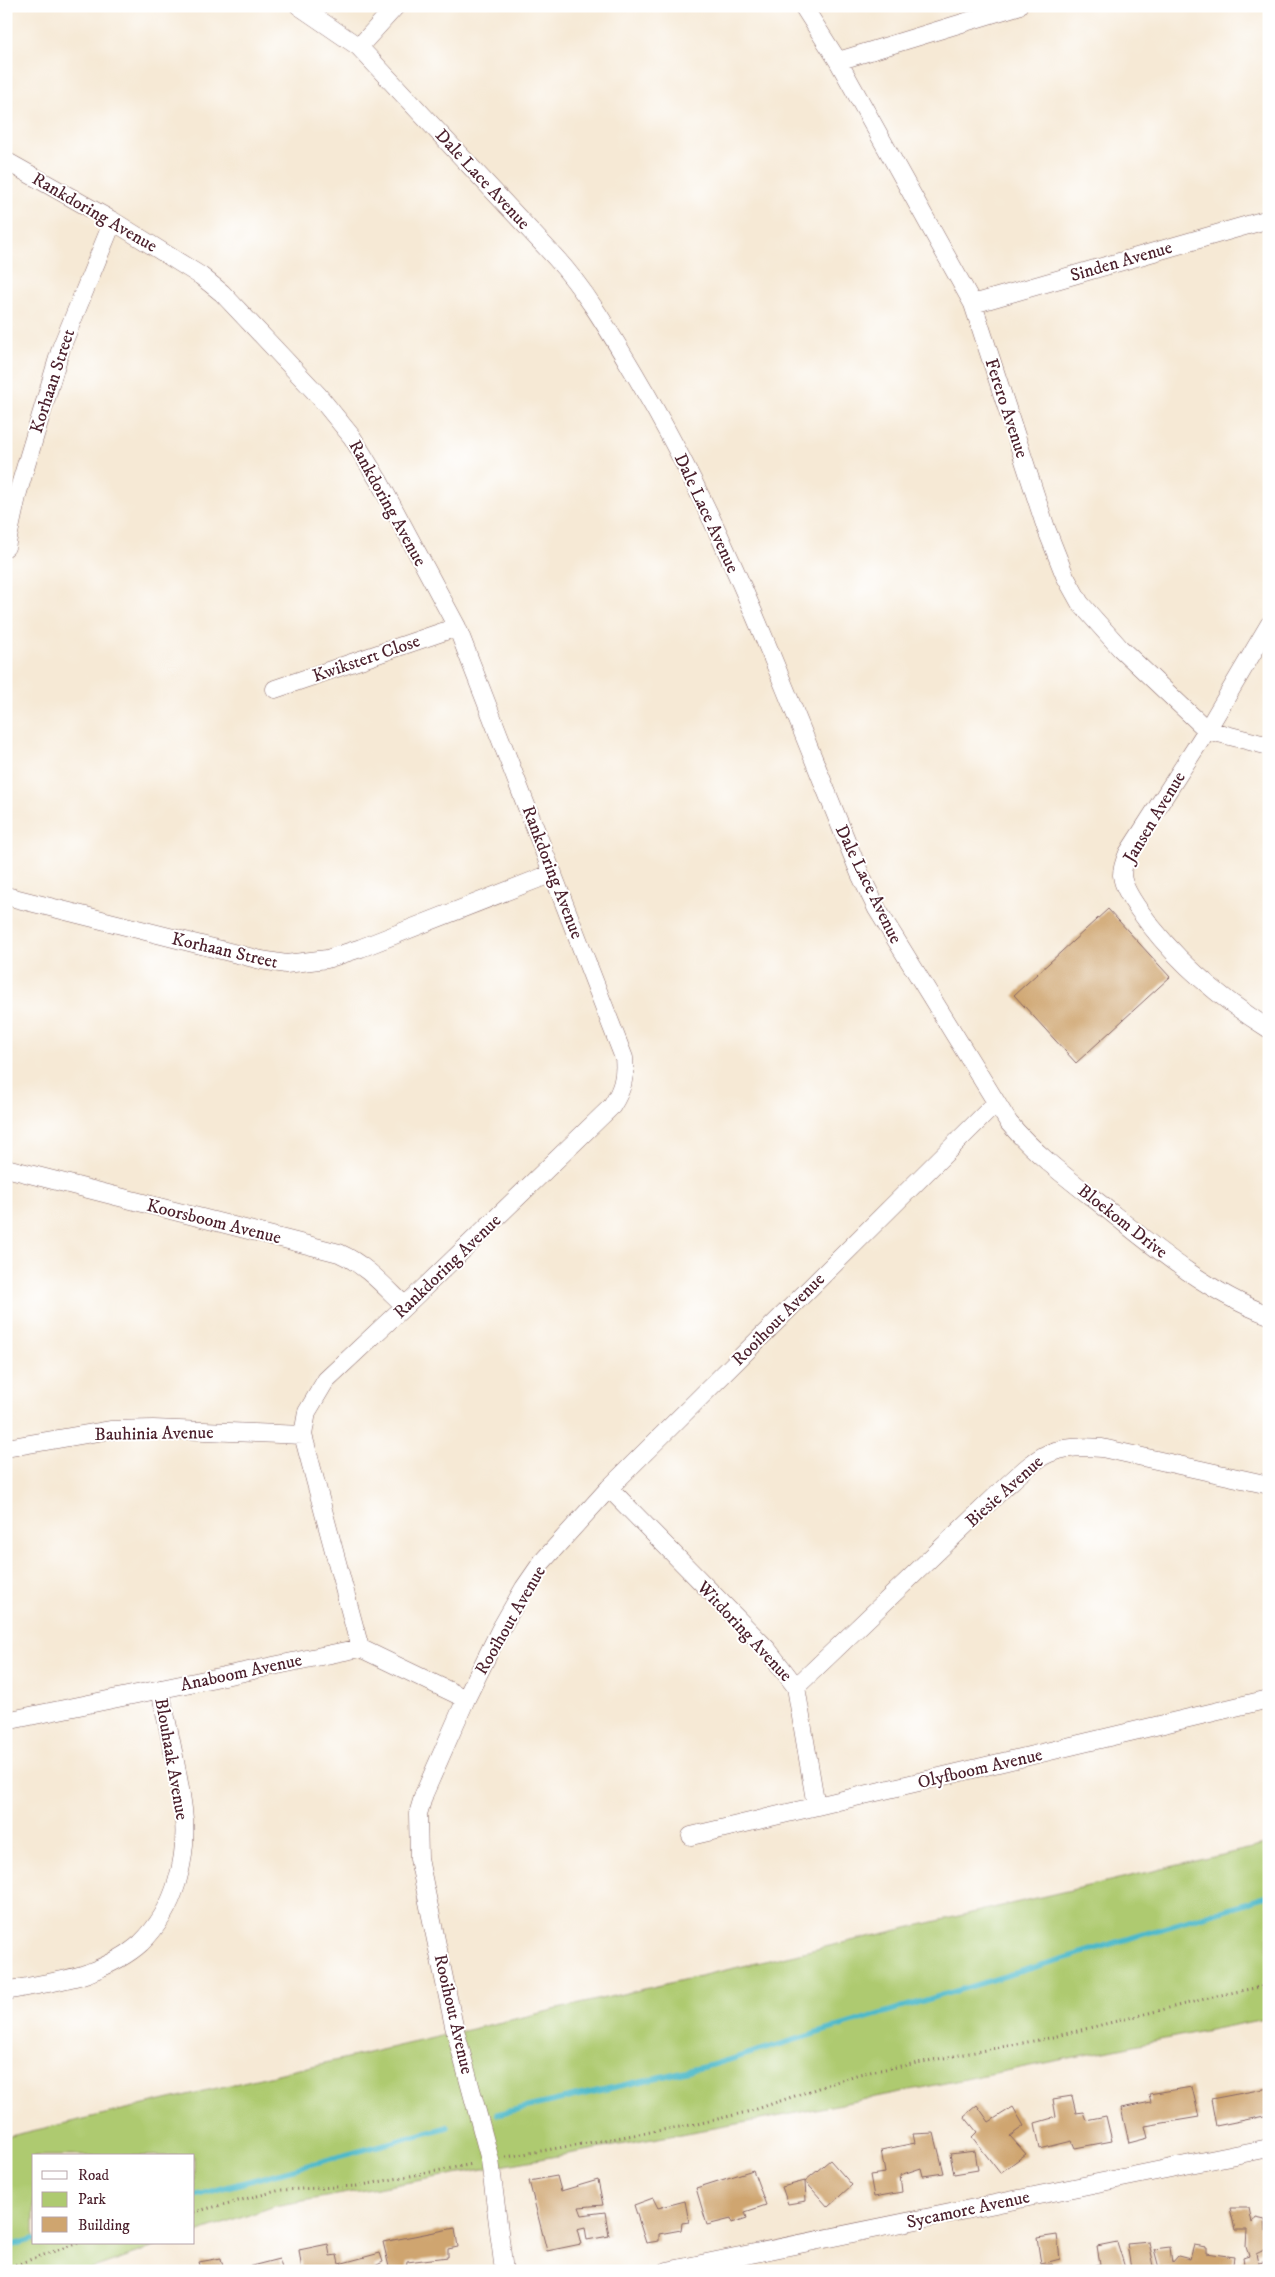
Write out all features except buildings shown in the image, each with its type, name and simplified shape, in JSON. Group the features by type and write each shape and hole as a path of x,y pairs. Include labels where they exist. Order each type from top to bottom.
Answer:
{"street":[{"name":"Dale Lace Avenue","path":"299,6 359,47 574,277 616,342 661,418 714,522 860,874 899,947 996,1103"},
{"path":"359,47 396,6"},
{"name":"Ferero Avenue","path":"803,6 838,61 973,304 1046,528 1065,576 1080,603 1120,648 1207,730 1269,746"},
{"path":"838,61 1018,6"},
{"name":"Rankdoring Avenue","path":"6,161 186,264 208,282 318,395 357,445 457,627 620,1044 625,1070 622,1088 612,1106 326,1380 307,1412 303,1435 360,1648"},
{"name":"Sinden Avenue","path":"973,304 1269,219"},
{"name":"Korhaan Street","path":"6,547 18,492 61,348 113,221"},
{"name":"Jansen Avenue","path":"1269,625 1207,730 1128,853 1123,864 1122,876 1134,902 1146,920 1187,968 1214,991 1269,1029"},
{"name":"Kwikstert Close","path":"275,689 457,627"},
{"name":"Korhaan Street","path":"6,896 261,960 286,964 327,959 361,948 553,873"},
{"name":"Bloekom Drive","path":"996,1103 1008,1123 1023,1140 1126,1224 1171,1258 1233,1299 1269,1315"},
{"name":"Rooihout Avenue","path":"504,2271 490,2160 454,2026 419,1859 418,1814 424,1794 466,1699 524,1588 558,1543 609,1488 996,1103"},
{"name":"Koorsboom Avenue","path":"6,1168 339,1253 368,1270 405,1306"},
{"name":"Bauhinia Avenue","path":"6,1448 110,1430 153,1429 303,1435"},
{"name":"Biesie Avenue","path":"796,1686 1004,1488 1033,1461 1046,1453 1060,1448 1076,1446 1102,1448 1269,1485"},
{"name":"Witdoring Avenue","path":"609,1488 767,1649 796,1686 816,1806"},
{"path":"360,1648 466,1699"},
{"name":"Anaboom Avenue","path":"6,1721 360,1648"},
{"name":"Blouhaak Avenue","path":"6,1991 87,1973 120,1958 141,1943 159,1920 173,1895 181,1868 183,1810 160,1689"},
{"name":"Olyfboom Avenue","path":"691,1836 1269,1699"},
{"name":"Sycamore Avenue","path":"667,2271 1269,2148"}],"path":[{"path":"195,2212 281,2190 357,2186 490,2160 697,2124 751,2111 859,2074 1048,2038 1221,1995 1269,1986"},
{"path":"6,2268 75,2244"}],"green space":[{"path":"1269,1844 1269,2018 771,2118 275,2206 195,2234 195,2154 32,2154 32,2244 163,2244 84,2271 6,2271 6,2137"}],"waterway":[{"path":"497,2114 712,2065 1269,1896"},
{"path":"195,2196 448,2127"},
{"path":"6,2247 32,2240"}]}
